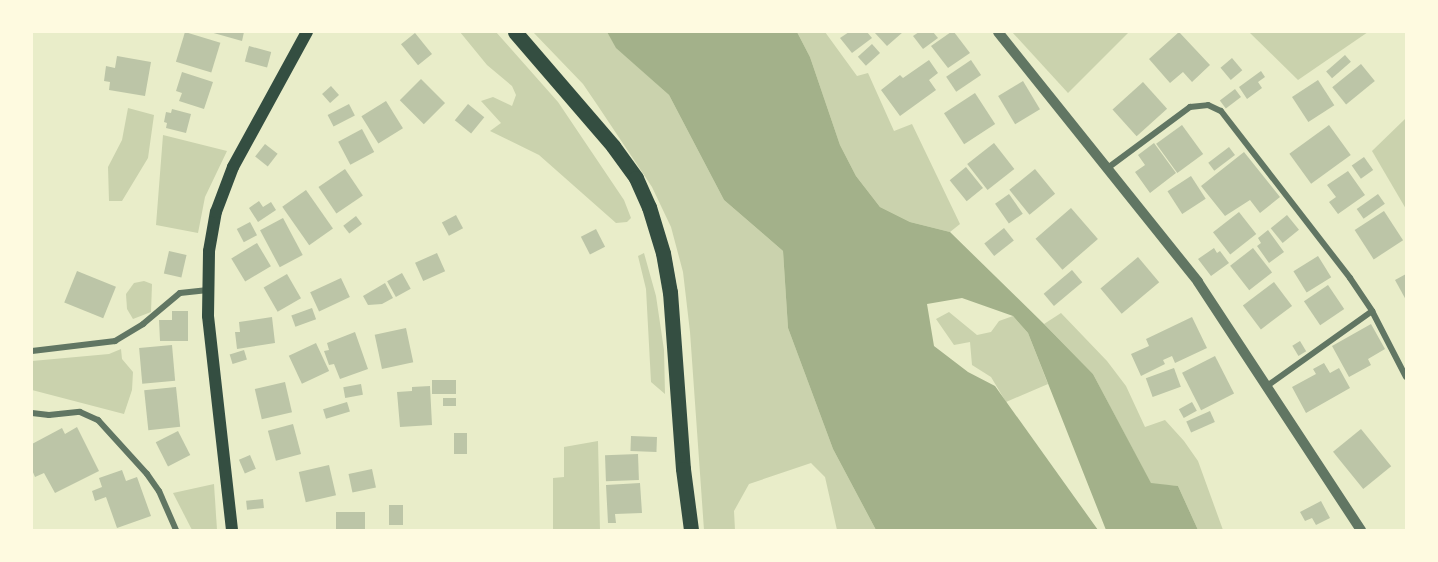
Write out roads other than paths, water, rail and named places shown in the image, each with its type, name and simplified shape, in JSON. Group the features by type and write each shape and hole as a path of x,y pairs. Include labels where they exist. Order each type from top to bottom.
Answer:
{"main road":[{"path":"232,531 214,377 208,290 212,231 225,188 245,143 307,32"},
{"path":"515,32 627,164 643,191 653,217 670,292 683,469 691,531"}],"street":[{"path":"998,32 1198,282 1361,531"},
{"path":"1109,168 1185,109 1195,105 1215,107 1230,121 1372,310 1407,377"},
{"path":"32,351 115,341 143,324 180,293 208,290"},
{"path":"1267,386 1372,310"},
{"path":"32,413 49,415 80,412 98,420 147,474 159,491 176,531"}]}
